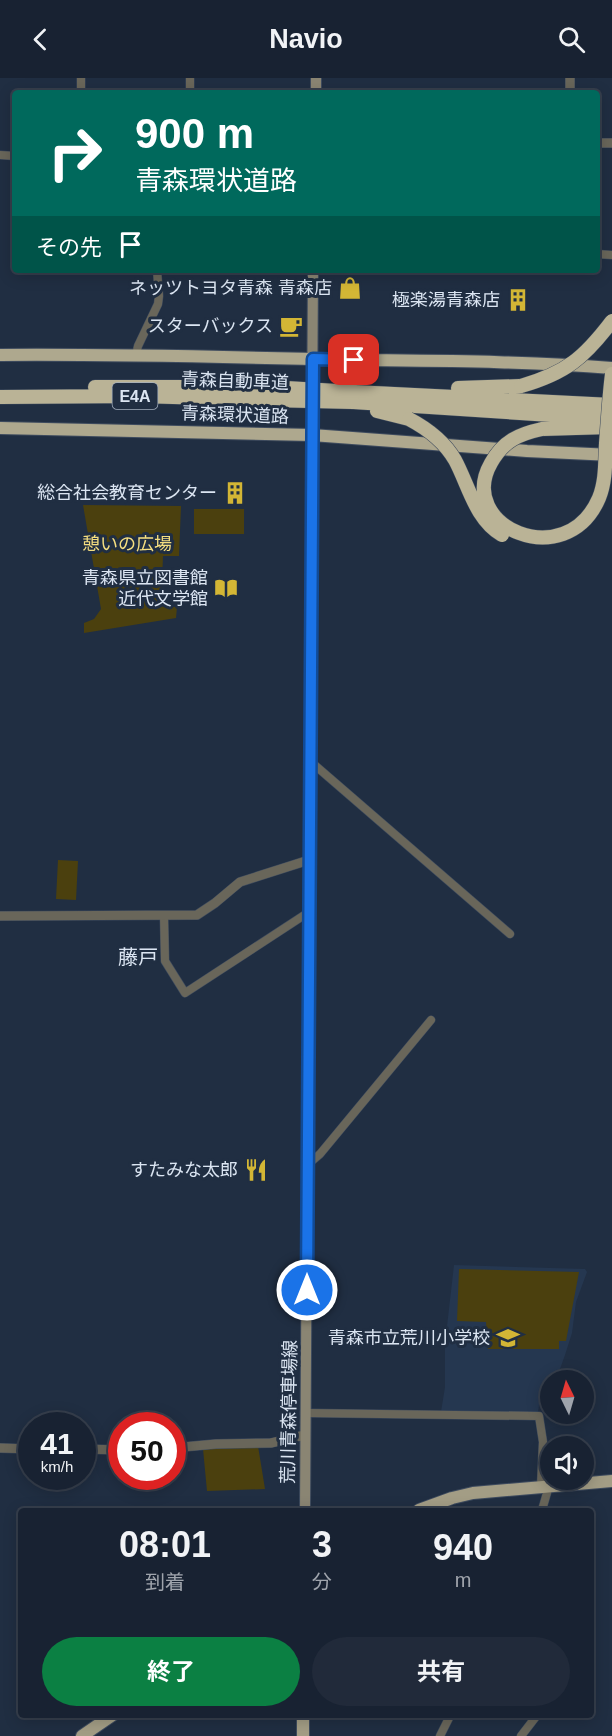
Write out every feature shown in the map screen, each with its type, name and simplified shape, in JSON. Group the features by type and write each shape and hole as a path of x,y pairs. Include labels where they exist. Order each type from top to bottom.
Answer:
{"highway":[{"path":"354,397 521,386 545,379 567,367 588,351 612,321"},
{"path":"0,355 136,355 512,362 612,368"},
{"path":"612,375 604,482 596,502 585,519 562,534 534,538 508,529 498,519 488,504 485,482 488,469 503,445 526,432 542,429 612,427"},
{"name":"青森自動車道","path":"0,389 273,391 612,419"},
{"name":"青森自動車道","path":"0,397 140,396 273,391 304,401 354,397 612,405"},
{"path":"354,397 381,411 410,419 431,432 455,461 479,512 498,533 512,540 541,546 570,539 594,521 602,508 612,480"},
{"name":"青森環状道路","path":"0,428 312,435 612,455"}],"main road":[{"name":"荒川青森停車場線","path":"304,1508 313,273"},
{"path":"594,1482 612,1481"},
{"path":"424,1508 452,1498 540,1487"},
{"path":"82,1736 108,1718"},
{"path":"303,1718 303,1736"}],"street":[{"path":"136,355 158,304 157,273"},
{"path":"310,761 510,934"},
{"path":"0,916 197,915 216,903 240,882 309,860"},
{"path":"164,916 165,961 185,993 309,912"},
{"path":"308,1165 320,1154 431,1020"},
{"path":"306,1413 539,1416 542,1436"},
{"path":"186,1447 270,1443 305,1435"},
{"path":"0,1448 18,1449"},
{"path":"542,1508 544,1490"},
{"path":"440,1736 449,1718"},
{"path":"521,1736 535,1718"}],"shaded area":[{"name":"青森市立荒川小学校","path":"454,1265 585,1269 587,1272 576,1302 572,1333 560,1370 540,1370 538,1412 441,1412 445,1387 445,1344"}],"green space":[{"name":"憩いの広場","path":"83,505 181,506 179,556 163,556 161,606 177,607 176,618 84,633 84,623 94,619 101,609"},
{"path":"194,509 244,509 244,534 194,534"},
{"path":"58,860 78,861 76,900 56,899"},
{"path":"459,1269 579,1272 566,1341 559,1341 559,1349 488,1349 486,1322 457,1321"},
{"path":"258,1446 265,1489 207,1491 203,1449"}],"place":[{"name":"ネッツトヨタ青森 青森店","path":"350,288"},
{"name":"極楽湯青森店","path":"518,300"},
{"name":"スターバックス","path":"291,326"},
{"name":"総合社会教育センター","path":"235,493"},
{"name":"青森県立図書館 近代文学館","path":"226,588"},
{"name":"すたみな太郎","path":"256,1170"},
{"name":"青森市立荒川小学校","path":"508,1338"}],"district":[{"name":"藤戸","path":"138,957"}],"route":[{"path":"307,1290 313,359 354,360"}]}
